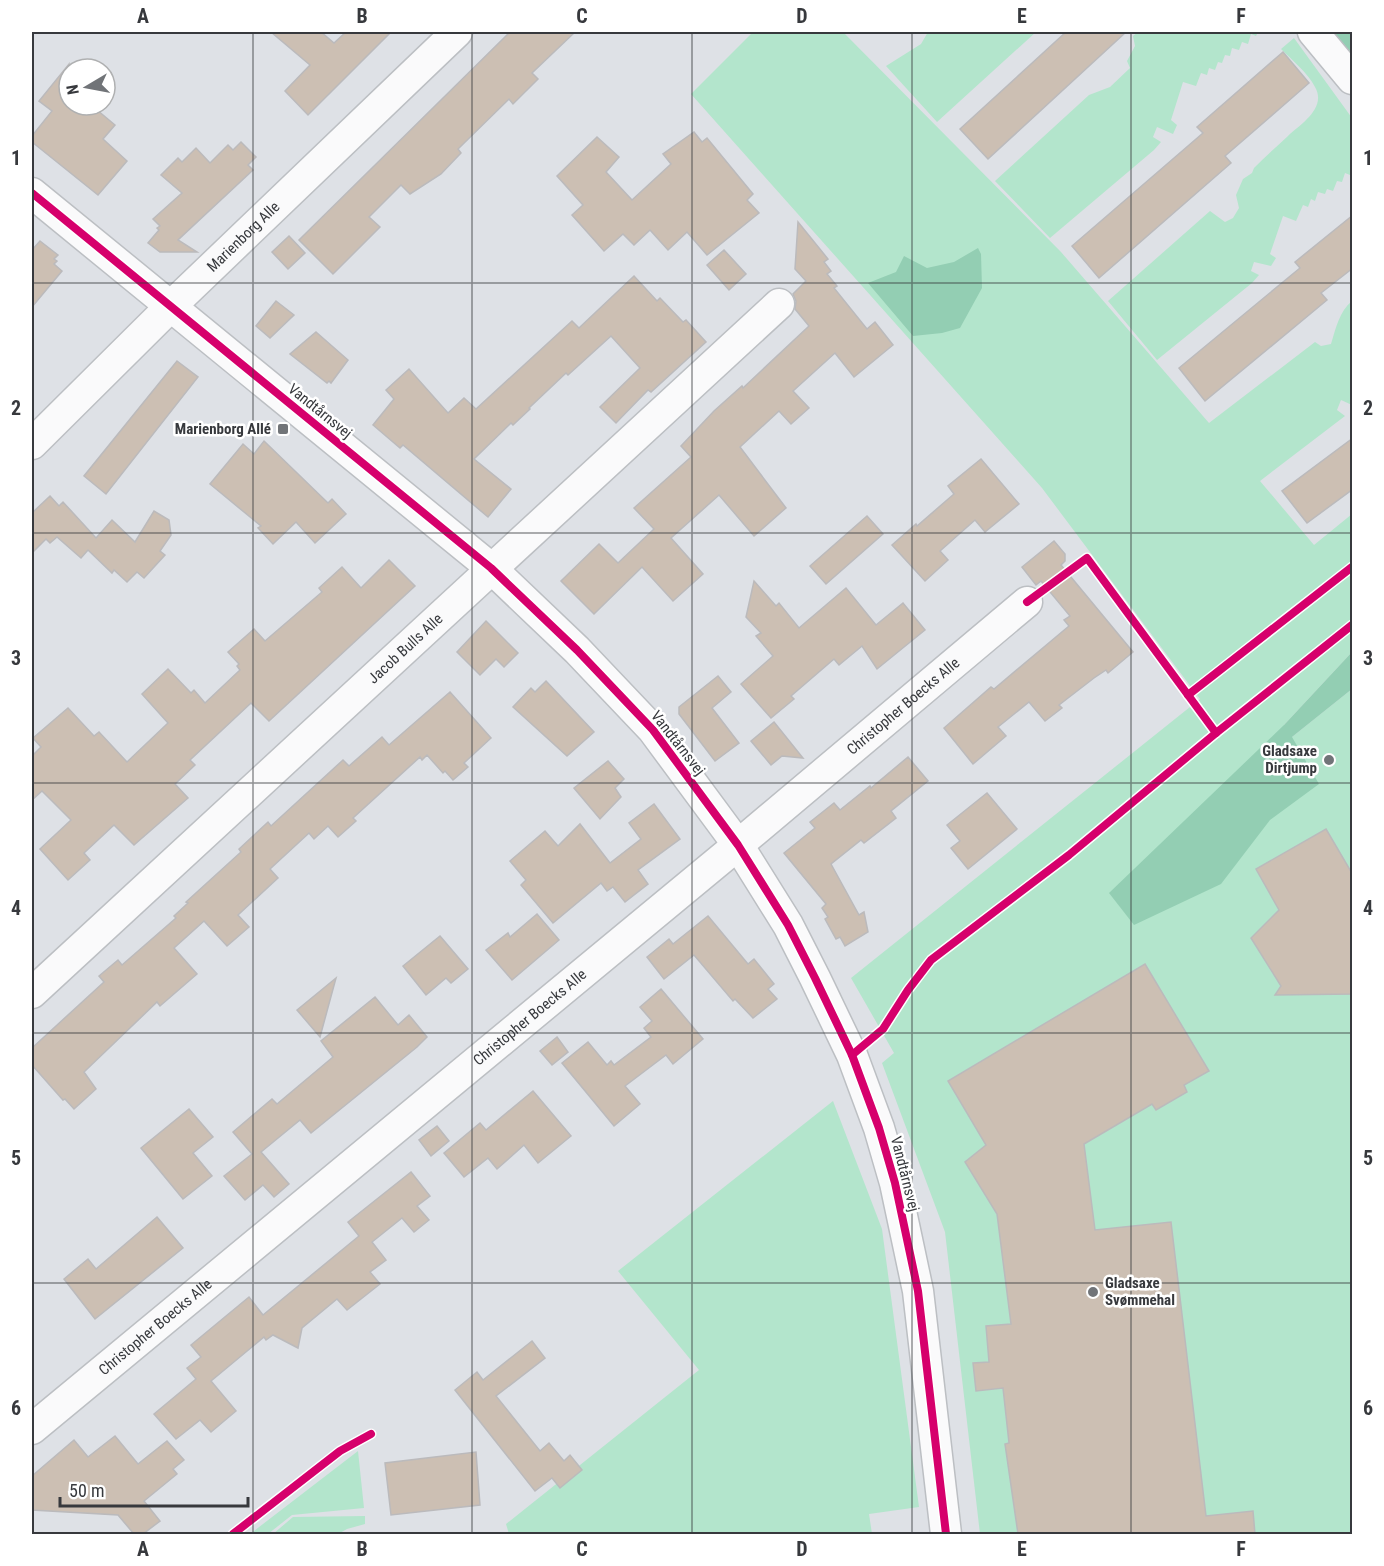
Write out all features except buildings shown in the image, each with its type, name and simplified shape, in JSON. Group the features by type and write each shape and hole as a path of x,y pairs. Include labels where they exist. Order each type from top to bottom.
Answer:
{"street":[{"name":"Marienborg Alle","path":"32,444 170,307 457,32"},
{"path":"1313,32 1353,80"},
{"name":"Vandtårnsvej","path":"32,193 491,568 577,650 653,730 738,845 788,925 815,978 852,1055 879,1128 895,1183 918,1291 946,1534"},
{"name":"Jacob Bulls Alle","path":"32,993 779,304"},
{"name":"Christopher Boecks Alle","path":"32,1429 738,845 1027,602"}],"green space":[{"path":"753,32 843,32 1061,252 1209,423 1315,342 1321,346 1331,344 1341,315 1352,301 1352,405 1341,400 1337,410 1345,416 1260,481 1314,545 1352,514 1352,652 1284,725 1292,737 1352,689 1352,1534 980,1534 945,1232 882,1063 894,1053 851,978 1200,699 1042,488 691,94"},
{"path":"928,32 1036,32 937,122 886,66 921,44"},
{"path":"1138,32 1258,32 1256,36 1251,34 1248,44 1242,42 1239,50 1232,48 1230,56 1225,55 1222,63 1218,62 1215,70 1209,68 1207,75 1201,73 1196,86 1183,82 1171,120 1177,125 1173,134 1157,127 1153,137 1161,142 1154,150 1050,238 995,181 1089,95 1110,87 1130,68 1127,61 1135,46 1133,36"},
{"path":"1333,32 1352,32 1352,56"},
{"path":"1294,38 1352,118 1350,175 1345,173 1342,182 1337,181 1333,191 1327,189 1325,194 1318,192 1315,201 1311,199 1308,207 1303,205 1296,221 1283,216 1270,254 1276,258 1271,266 1254,262 1251,271 1259,275 1252,283 1157,360 1108,301 1210,211 1225,222 1233,218 1239,208 1236,195 1243,179 1311,115 1318,102 1315,87 1304,72 1281,49"},
{"path":"978,248 981,254 982,288 960,328 942,333 913,336 868,283 896,272 904,256 927,268 954,262"},
{"path":"1352,652 1352,689 1292,737 1319,784 1270,820 1221,884 1134,925 1109,893 1284,725"},
{"path":"833,1101 882,1229 919,1507 869,1514 872,1534 509,1534 506,1524 699,1370 618,1271"},
{"path":"358,1451 364,1508 292,1515 268,1534 250,1534"},
{"path":"365,1516 365,1524 338,1534 273,1534 293,1517"}],"cycle path":[{"path":"32,193 491,568 577,650 653,730 738,845 788,925 815,978 852,1055 879,1128 895,1183 918,1291 946,1534"},
{"path":"1027,602 1087,558 1216,733"},
{"path":"1188,695 1352,567"},
{"path":"852,1055 883,1029 931,960 1069,855 1216,733 1352,625"},
{"path":"233,1534 340,1451 371,1434"}],"place":[{"name":"Marienborg Allé","path":"283,429"},
{"name":"Gladsaxe Dirtjump","path":"1329,760"},
{"name":"Gladsaxe Svømmehal","path":"1093,1292"}]}
